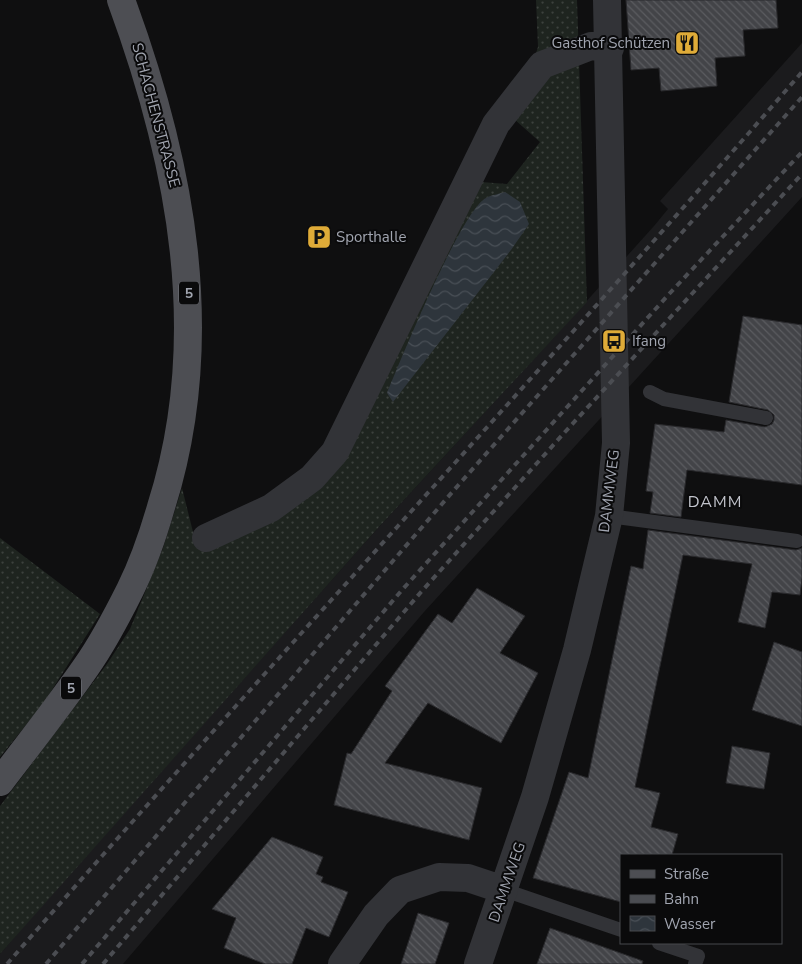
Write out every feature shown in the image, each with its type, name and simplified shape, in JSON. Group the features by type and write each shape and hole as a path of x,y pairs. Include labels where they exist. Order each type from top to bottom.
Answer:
{"main road":[{"name":"SCHACHENSTRASSE","path":"0,782 87,666 131,587 153,535 168,486 184,403 190,322 184,238 165,138 136,42 121,0"}],"street":[{"name":"DAMMWEG","path":"478,964 535,797 577,650 609,516 616,443 610,48 607,0"},
{"path":"206,538 271,508 312,478 335,452 496,124 542,65 591,46 610,48"},
{"path":"342,964 376,915 400,890 439,877 468,878 504,890"}],"lane":[{"path":"650,392 664,399 766,418"},
{"path":"609,516 797,540"},
{"path":"504,890 620,930"},
{"path":"662,944 698,956 695,964"}],"shaded area":[{"path":"536,0 577,0 587,302 378,528 0,954 0,806 107,664 130,629 163,548 182,488 195,540 325,479 481,182 507,184 540,142 514,119 538,47"},
{"path":"802,43 802,197 424,612 123,964 0,964 0,954 37,911 378,528 654,226 668,209 660,201"},
{"path":"0,538 100,614 43,704 0,757"}],"water":[{"path":"505,192 520,202 529,224 393,402 387,393 447,257 475,209 486,198"}],"building":[{"name":"Gasthof Schützen","path":"626,0 776,0 778,28 743,30 745,56 715,58 717,86 661,91 659,68 631,70"},
{"path":"743,316 802,325 802,485 687,470 681,517 650,513 653,492 646,491 655,424 724,432 726,420 765,427 772,424 774,420 774,415 768,410 729,402"},
{"path":"648,530 796,550 802,548 800,595 772,592 765,628 738,622 752,564 683,555 635,787 660,793 651,827 678,834 672,854 620,854 620,902 533,878 569,772 588,778 631,566 643,569"},
{"path":"477,588 525,616 500,653 538,673 501,743 428,703 385,763 482,788 469,840 334,805 347,753 351,754 392,691 385,686 438,614 452,623"},
{"path":"774,642 802,652 802,726 752,710"},
{"path":"732,746 770,753 764,789 726,783"},
{"path":"272,837 323,857 316,874 323,877 321,882 348,892 329,937 306,928 292,964 265,964 224,948 236,918 212,909"},
{"path":"418,913 449,923 435,964 401,964"},
{"path":"550,928 643,961 642,964 537,964"}],"railway":[{"path":"7,964 205,740 605,296 802,72"},
{"path":"46,964 454,490 802,97"},
{"path":"82,964 402,590 670,293 802,152"},
{"path":"103,964 421,592 802,174"}],"place":[{"name":"Gasthof Schützen","path":"687,43"},
{"name":"Sporthalle","path":"319,237"},
{"name":"Ifang","path":"614,341"}],"district":[{"name":"DAMM","path":"715,501"}]}
